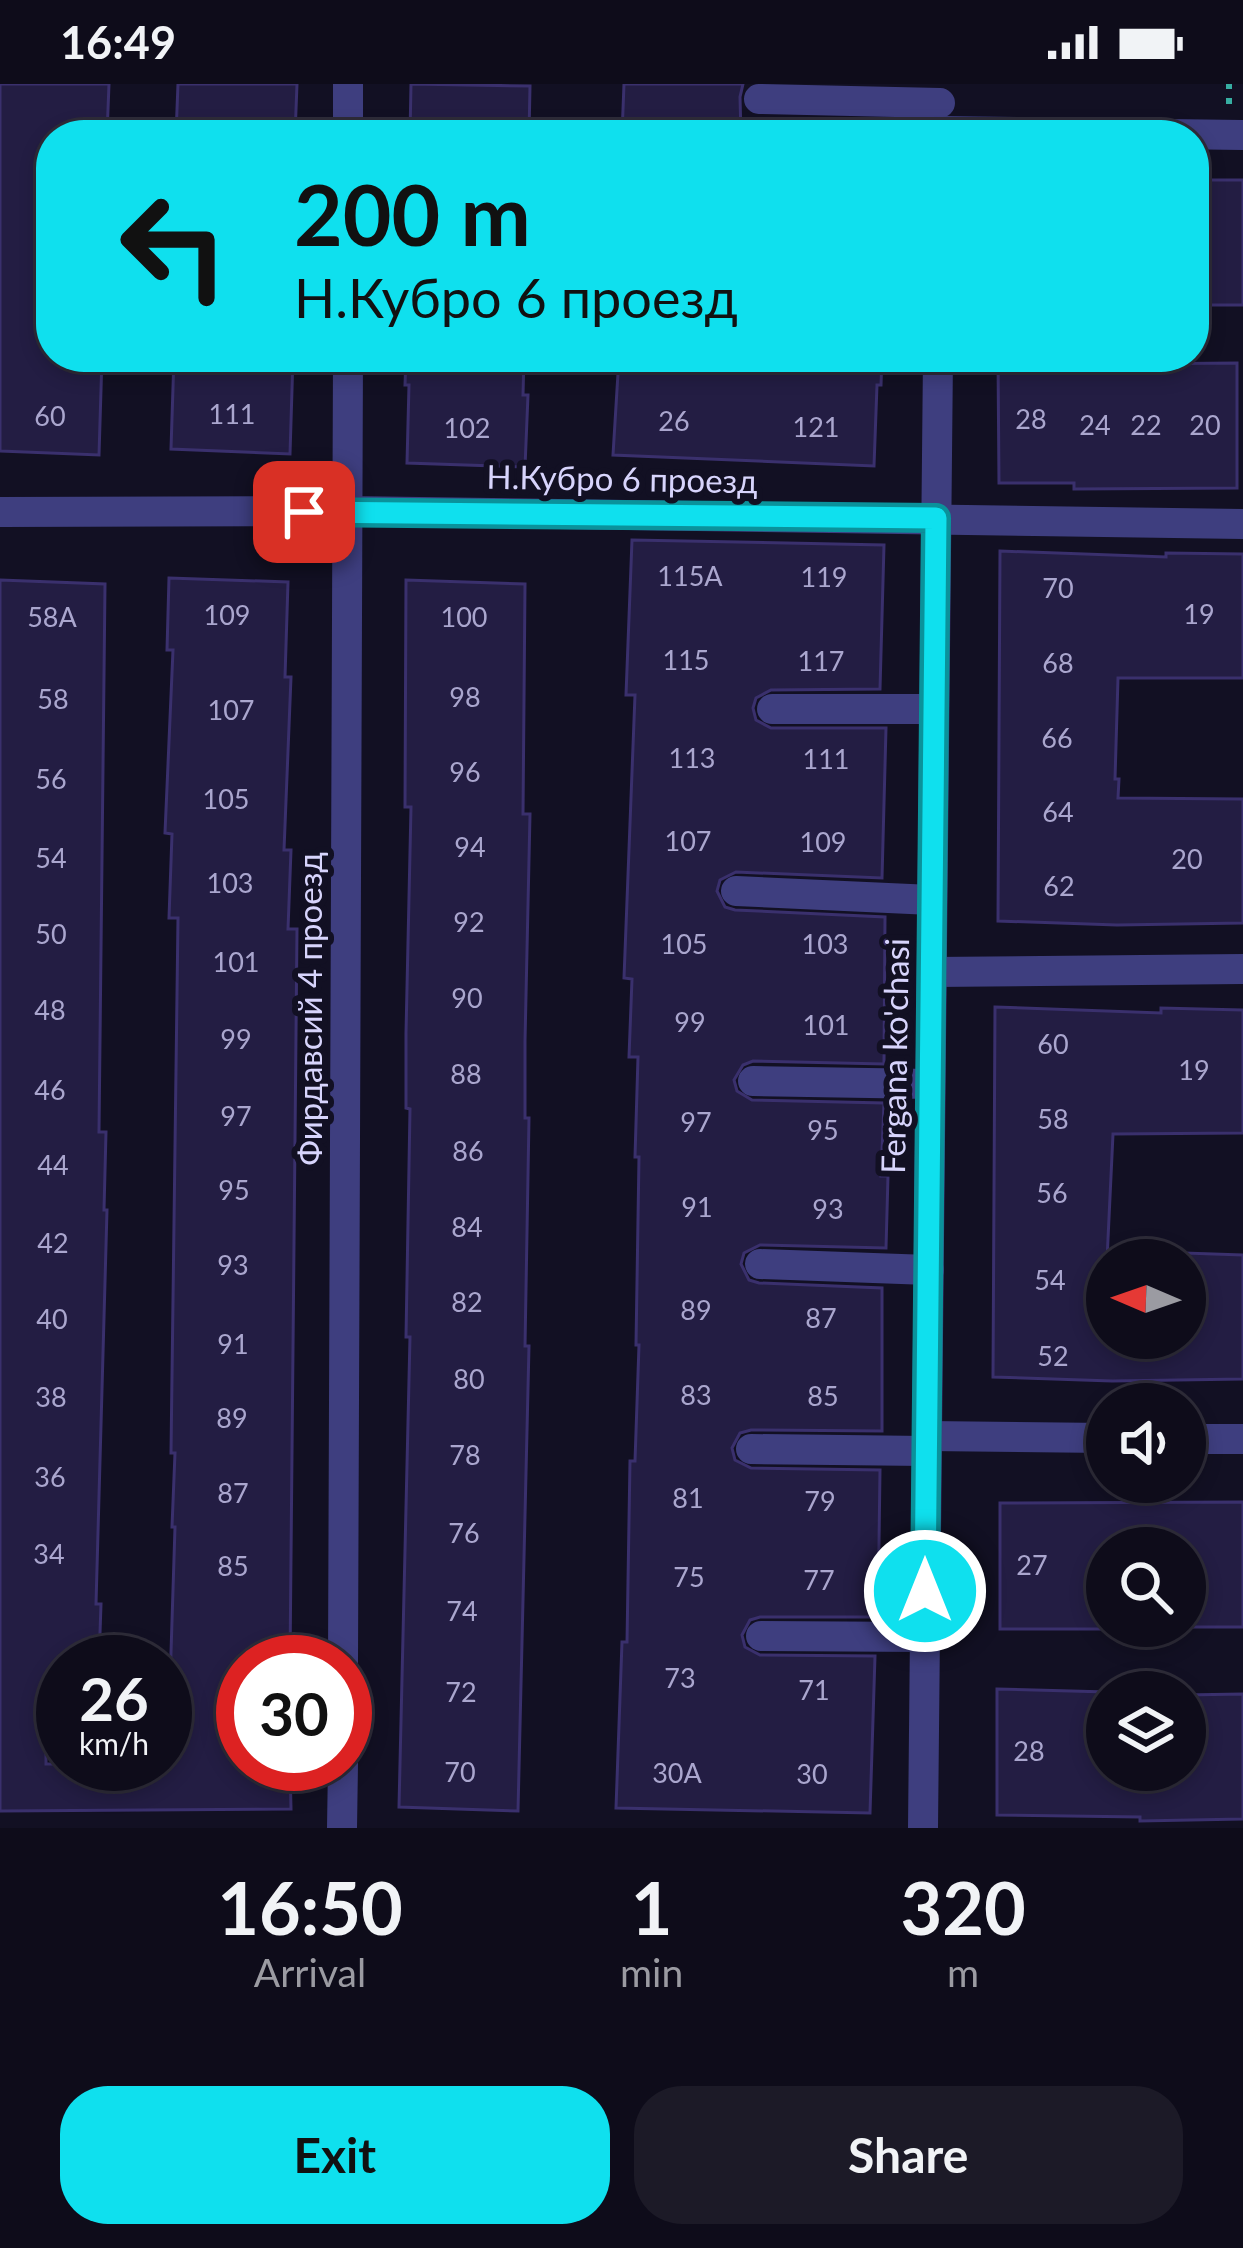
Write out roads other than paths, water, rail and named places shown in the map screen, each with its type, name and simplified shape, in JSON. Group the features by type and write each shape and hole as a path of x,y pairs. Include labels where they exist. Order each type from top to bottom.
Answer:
{"street":[{"path":"348,84 348,120"},
{"path":"759,99 1036,120"},
{"path":"1209,133 1243,135"},
{"name":"Фирдавсий 4 проезд","path":"343,1635 348,372"},
{"name":"Fergana ko'chasi","path":"923,1828 938,372"},
{"name":"Н.Кубро 6 проезд","path":"0,512 1243,524"},
{"path":"772,709 934,709"},
{"path":"736,891 932,900"},
{"path":"934,972 1243,969"},
{"path":"752,1081 930,1084"},
{"path":"760,1264 928,1270"},
{"path":"751,1449 1086,1439"},
{"path":"1206,1439 1243,1439"},
{"path":"761,1636 925,1637"},
{"path":"342,1828 343,1791"}]}
